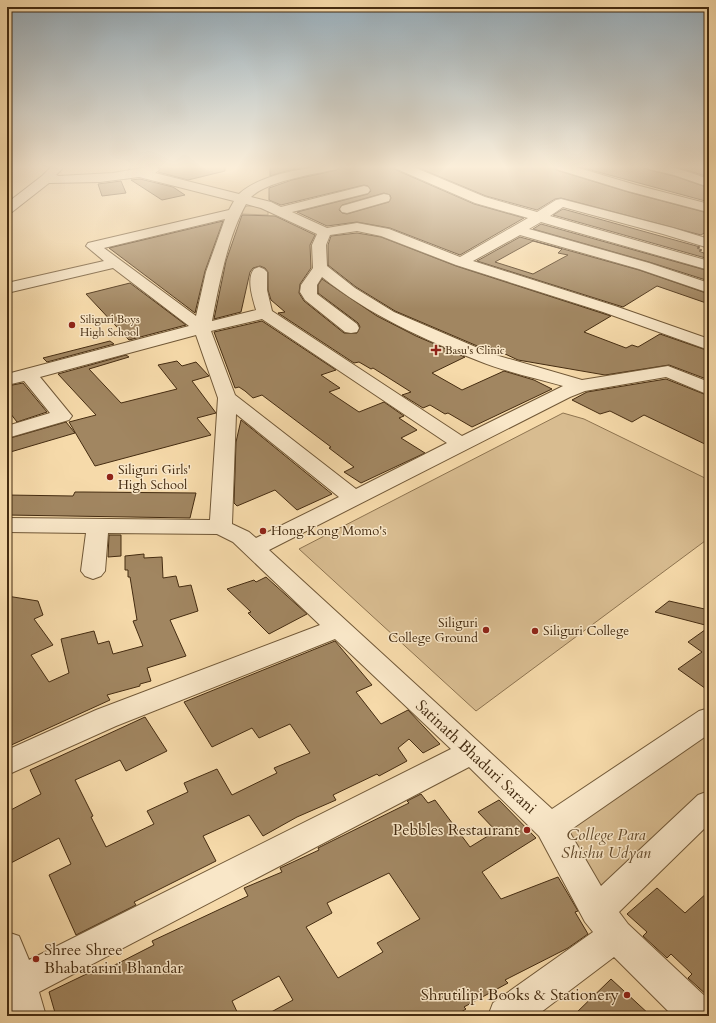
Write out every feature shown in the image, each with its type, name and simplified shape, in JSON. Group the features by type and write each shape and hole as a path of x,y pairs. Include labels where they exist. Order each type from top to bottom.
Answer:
{"street":[{"path":"202,328 93,246 231,214"},
{"path":"7,525 220,527 227,398 202,328 214,272 234,214"},
{"path":"287,214 325,232 351,228 374,230 394,235 461,262 609,309 709,345"},
{"path":"528,214 709,266"},
{"path":"461,262 545,214"},
{"path":"601,214 709,244"},
{"path":"304,222 318,217"},
{"path":"668,232 680,223"},
{"path":"518,230 644,266 709,288"},
{"path":"325,232 319,245 320,268 309,285 308,292 311,297 351,328"},
{"path":"7,288 115,263"},
{"path":"320,268 349,291 388,315 486,358 581,386"},
{"path":"259,272 259,290 265,313 461,444"},
{"path":"7,380 202,328 265,313"},
{"path":"253,549 563,392 581,386 668,371 709,389"},
{"path":"7,432 62,416 28,374"},
{"path":"227,398 354,498"},
{"path":"93,571 98,525"},
{"name":"Satinath Bhaduri Sarani","path":"220,527 241,537 472,752 550,827 606,923 699,1016"},
{"path":"7,763 106,718 338,628"},
{"path":"550,827 709,719"},
{"path":"7,948 24,1000 472,752"},
{"path":"506,1016 606,923 709,804"}],"green space":[{"path":"242,214 268,214 268,215"},
{"name":"Siliguri College Ground","path":"563,413 584,419 709,480 709,538 476,711 299,549"},
{"name":"College Para Shishu Udyan","path":"709,730 709,793 598,902 560,833"}],"building":[{"path":"301,214 509,214 524,218 460,255 390,228 357,222 327,226"},
{"path":"580,214 700,247 697,248 702,250 699,251 709,255 709,259 553,215"},
{"path":"621,214 709,214 709,230 701,235"},
{"path":"242,215 275,216 315,235 310,245 311,268 300,284 299,293 304,301 344,333 357,333 360,327 358,323 318,293 318,285 322,279 377,316 416,336 465,357 432,373 462,390 504,371 534,380 552,389 472,427 448,413 445,414 430,405 423,408 402,395 411,392 373,368 371,369 359,362 354,363 278,313 285,312 271,300 268,290 268,272 265,268 260,266 253,268 250,272 241,312 214,319 226,261"},
{"path":"223,221 205,271 195,313 109,248"},
{"path":"541,224 709,271 709,281 649,262 533,229"},
{"path":"357,233 381,237 456,266 611,316 584,332 626,348 632,345 638,347 660,334 709,351 709,380 669,365 605,375 518,360 488,346 482,348 395,311 356,287 328,265 328,245 331,236"},
{"path":"520,237 639,270 709,294 709,304 657,286 623,307 477,261","holes":["533,241 562,249 558,253 568,255 533,274 495,262"]},
{"path":"130,283 186,325 129,340 86,294"},
{"path":"262,321 336,370 321,375 340,388 329,392 359,412 384,402 404,416 399,418 417,430 401,438 425,453 361,483 344,472 354,467 329,448 331,447 262,395 253,398 239,387 235,388 214,332"},
{"path":"110,341 114,344 47,362 43,358"},
{"path":"126,355 129,357 89,369 121,403 177,389 158,365 177,361 182,366 196,362 209,376 192,381 216,413 197,418 211,435 95,466 69,422 96,415 58,374"},
{"path":"666,379 709,396 709,446 644,415 632,422 610,411 600,414 572,400 587,392"},
{"path":"23,383 47,412 17,422 7,409 7,386"},
{"path":"241,420 332,494 297,510 275,490 237,506 234,503 236,442"},
{"path":"66,422 75,433 7,453 7,439"},
{"path":"75,492 196,493 190,518 7,515 7,495 73,496"},
{"path":"109,535 121,535 121,556 108,557"},
{"path":"144,554 144,558 162,557 163,578 176,576 179,587 191,585 198,611 170,620 186,656 147,668 151,681 140,684 140,686 107,695 110,700 7,747 7,596 38,601 43,615 34,619 53,645 31,655 49,682 69,673 61,639 94,631 98,644 109,641 113,654 143,646 133,621 137,620 130,577 128,577 128,570 125,570 125,556"},
{"path":"266,577 307,614 269,634 248,613 251,612 227,589 254,580 256,582"},
{"path":"669,601 709,610 709,626 655,612"},
{"path":"709,627 709,691 678,669 702,652 688,642"},
{"path":"335,641 372,685 356,692 381,724 408,710 440,744 423,753 409,739 398,748 407,761 379,776 377,774 333,795 336,800 297,817 263,836 249,815 203,836 216,861 134,902 136,905 76,935 49,875 71,864 59,838 7,865 7,812 41,794 30,770 145,717 167,751 126,771 120,760 75,780 93,816 91,817 106,847 154,824 147,811 188,792 184,783 217,769 232,795 277,773 274,768 310,753 290,724 259,738 252,728 212,747 184,702"},
{"path":"421,794 428,803 435,800 470,847 496,831 478,812 499,800 536,838 482,872 501,899 558,877 578,911 575,912 588,934 568,948 505,980 508,983 464,1007 466,1009 455,1016 264,1016 293,1000 279,976 232,1001 239,1016 56,1016 49,992 101,967 103,971 154,945 152,941 248,896 244,888 282,872 280,868 319,850 318,848 409,803 407,801","holes":["389,873 420,919 377,943 383,952 338,978 306,927 332,913 327,903"]},
{"path":"657,888 685,913 709,891 709,997 688,978 692,974 671,954 667,958 643,936 647,932 627,914"},
{"path":"611,979 651,1016 573,1016"}],"place":[{"name":"Siliguri Boys High School","path":"72,325"},
{"name":"Basu's Clinic","path":"436,350"},
{"name":"Siliguri Girls' High School","path":"110,477"},
{"name":"Hong Kong Momo's","path":"263,531"},
{"name":"Siliguri College Ground","path":"486,630"},
{"name":"Siliguri College","path":"535,631"},
{"name":"Pebbles Restaurant","path":"527,830"},
{"name":"Shree Shree Bhabatarini Bhandar","path":"36,959"},
{"name":"Shrutilipi Books & Stationery","path":"627,995"}]}
